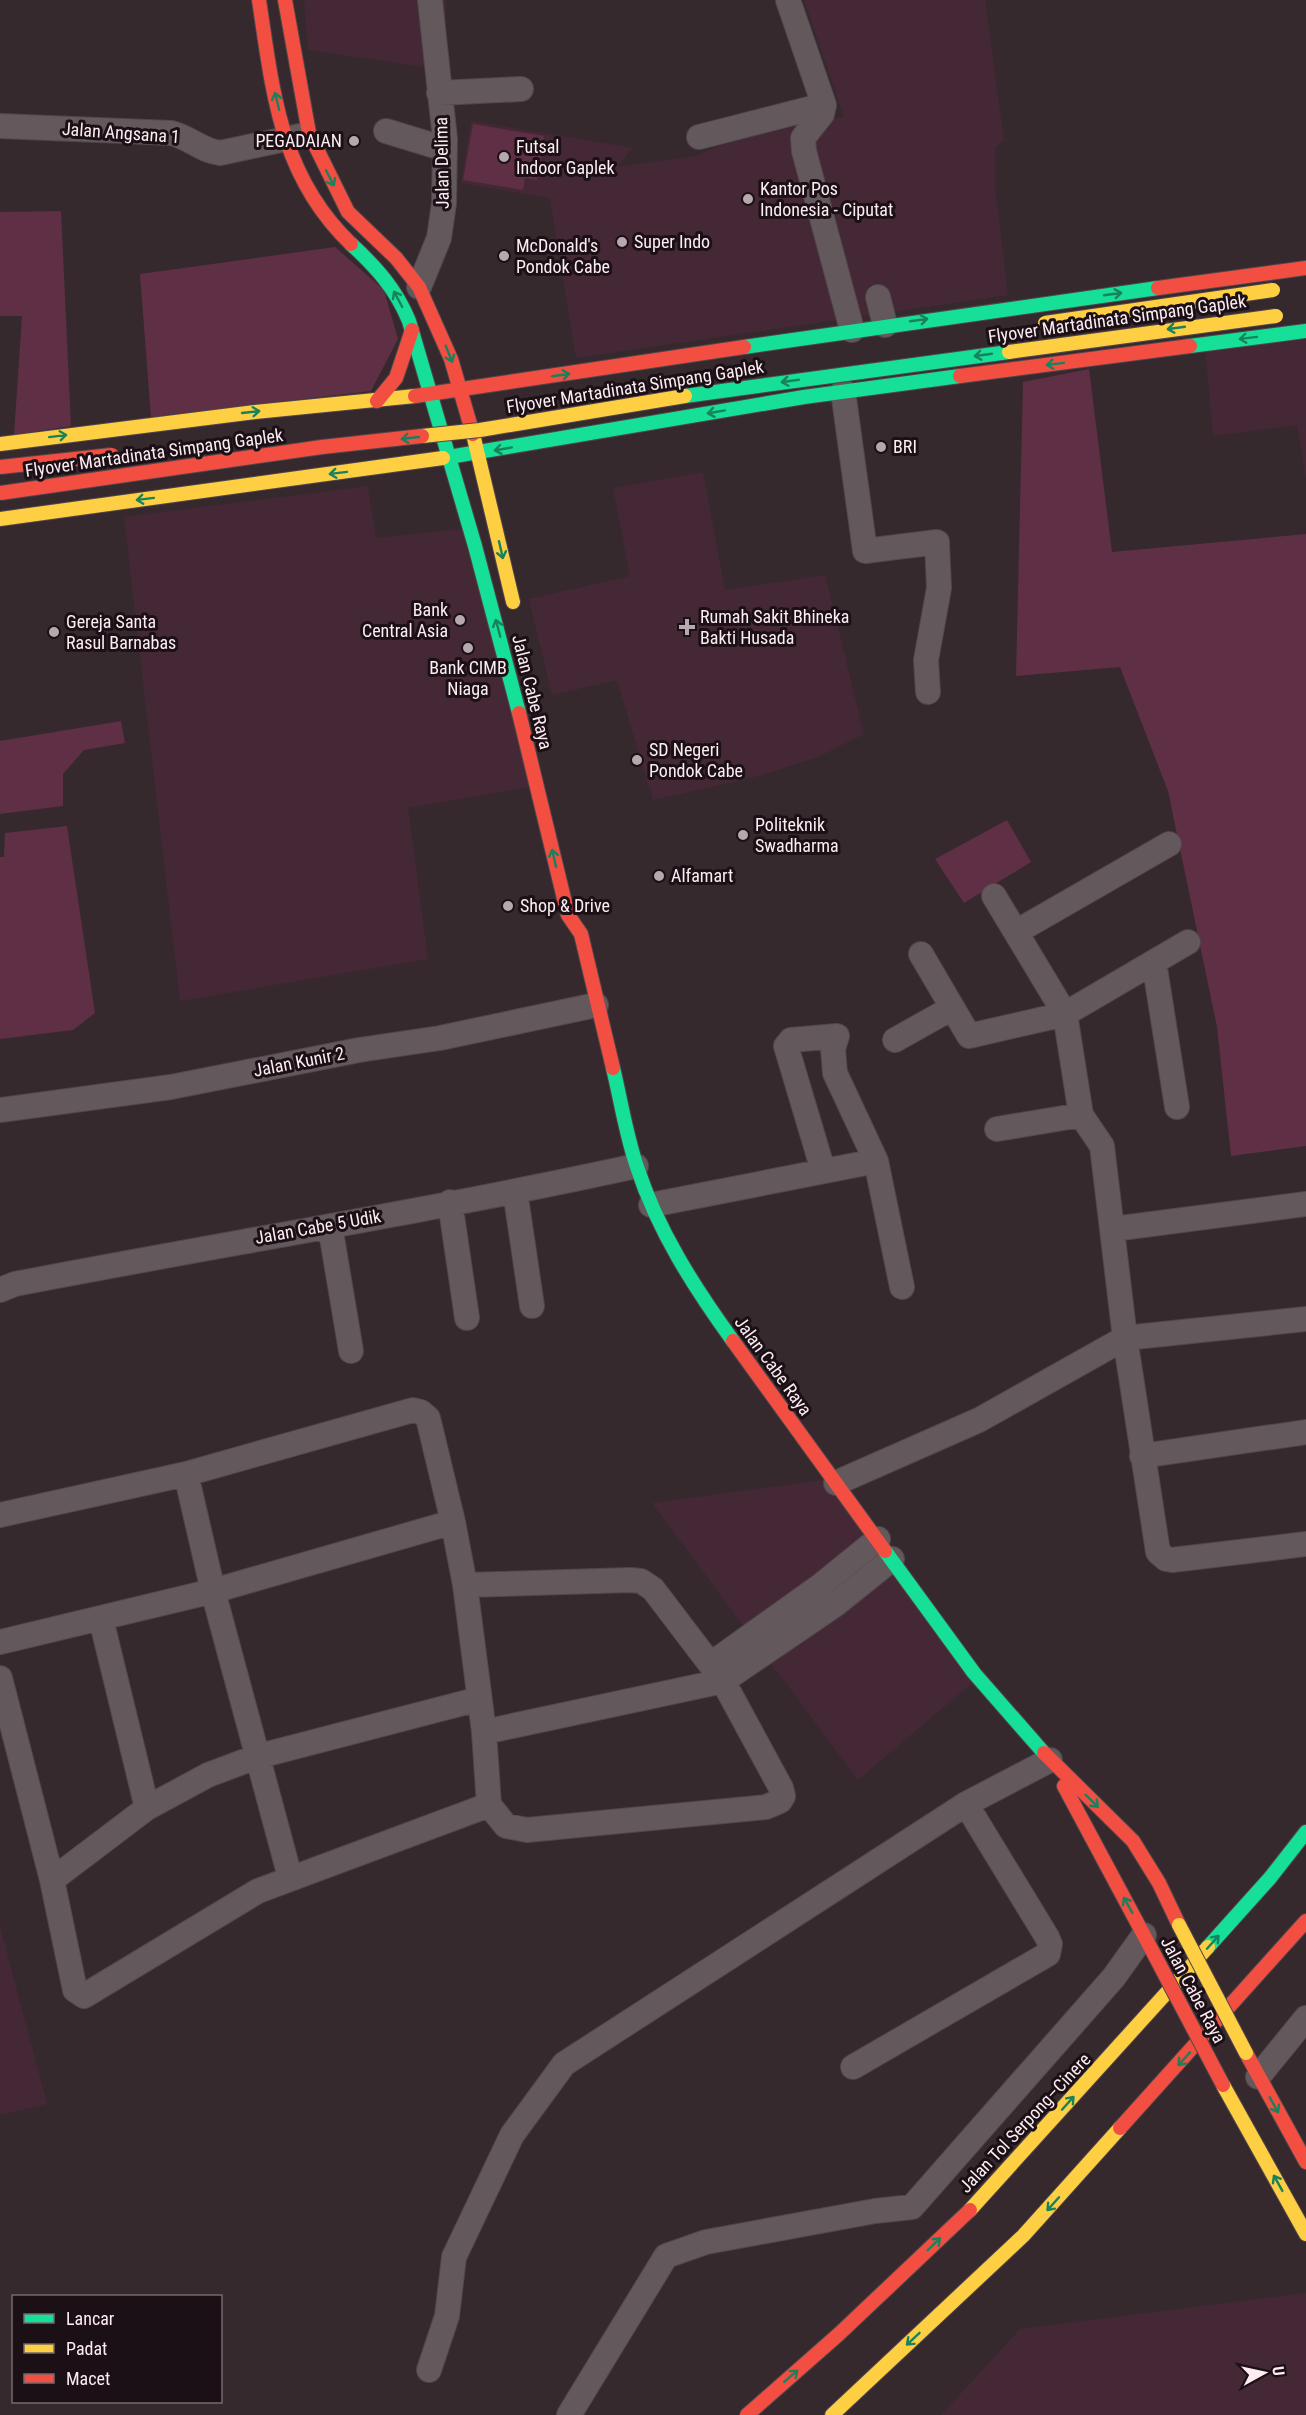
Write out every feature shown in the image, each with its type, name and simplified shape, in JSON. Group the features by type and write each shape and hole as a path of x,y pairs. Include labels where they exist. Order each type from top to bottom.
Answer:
{"main road":[{"path":"259,0 270,71 298,137"},
{"path":"285,0 298,137"},
{"name":"Jalan Cabe Raya","path":"298,137 348,212 396,258 418,286 451,359 461,390 479,453 516,614"},
{"name":"Jalan Cabe Raya","path":"298,137 304,184 318,208 386,277 402,305 412,330 429,394 464,503 516,697 568,915 581,934 636,1166 651,1205 694,1287 974,1673 1050,1760 1133,1841 1159,1883 1258,2077 1306,2161"},
{"path":"0,444 255,412 381,413 429,394 885,325 1306,268"},
{"name":"Flyover Martadinata Simpang Gaplek","path":"1034,324 1279,289"},
{"name":"Flyover Martadinata Simpang Gaplek","path":"0,493 322,447 480,430 618,405 1281,315"},
{"path":"382,467 388,446 381,413 396,378 412,330"},
{"path":"0,519 479,453 843,392 1306,331"},
{"path":"526,380 518,406 519,427 535,443"},
{"name":"Flyover Martadinata Simpang Gaplek","path":"425,417 485,409"},
{"name":"Flyover Martadinata Simpang Gaplek","path":"0,467 128,453"},
{"name":"Jalan Cabe Raya","path":"581,934 586,911"},
{"name":"Jalan Cabe Raya","path":"1050,1760 1222,2085 1306,2234"},
{"name":"Jalan Tol Serpong–Cinere","path":"747,2415 838,2334 986,2194 1270,1878 1306,1832"},
{"path":"832,2415 1023,2236 1306,1921"}],"street":[{"name":"Jalan Delima","path":"418,286 434,254 441,226 445,149 430,0"},
{"path":"788,0 824,105 822,114 803,138 804,151 852,330"},
{"path":"439,93 521,89"},
{"path":"699,137 824,105"},
{"name":"Jalan Angsana 1","path":"0,126 171,134 188,137 212,152 220,153 298,137"},
{"path":"386,131 445,149"},
{"path":"878,297 885,325"},
{"path":"843,392 865,551 937,542 939,588 926,660 928,692"},
{"path":"1016,932 1169,844"},
{"path":"994,896 1065,1014 1081,1114 1102,1146 1125,1338 1158,1552 1166,1559 1304,1548"},
{"path":"921,954 969,1036 1065,1014 1188,942"},
{"path":"1154,962 1178,1107"},
{"name":"Jalan Kunir 2","path":"0,1110 171,1088 359,1050 440,1038 596,1005"},
{"path":"896,1040 952,1008"},
{"path":"823,1170 787,1049 791,1040 837,1035 833,1049 835,1072 876,1161 902,1287"},
{"path":"997,1129 1081,1114"},
{"path":"651,1205 876,1161"},
{"name":"Jalan Cabe 5 Udik","path":"0,1290 15,1284 182,1251 330,1226 636,1166"},
{"path":"515,1191 532,1306"},
{"path":"450,1202 467,1318"},
{"path":"1113,1229 1306,1204"},
{"path":"330,1226 351,1352"},
{"path":"836,1484 979,1420 1125,1338 1306,1319"},
{"path":"0,1515 186,1474 413,1410 421,1412 428,1418 453,1522 465,1585 484,1732 489,1805 506,1826 527,1830 766,1807 780,1801 783,1796 781,1788 717,1672 653,1588 641,1581 465,1585"},
{"path":"1142,1456 1306,1432"},
{"path":"186,1474 213,1591 290,1877"},
{"path":"0,1642 213,1591 453,1522"},
{"path":"717,1672 878,1539"},
{"path":"484,1732 717,1672 836,1604 892,1559"},
{"path":"101,1619 147,1808"},
{"path":"0,1678 52,1880 75,1990 84,1996 224,1911 290,1877 489,1805"},
{"path":"52,1880 147,1808 208,1775 256,1757 479,1699"},
{"path":"429,2370 447,2316 454,2257 512,2135 564,2064 966,1804 1050,1760"},
{"path":"854,2067 1048,1954 1050,1944 1047,1937 966,1804"},
{"path":"569,2415 666,2256 706,2242 875,2211 912,2207 1114,1977 1144,1935"},
{"path":"1258,2077 1306,2018"}],"shaded area":[{"path":"304,0 446,0 445,70 308,50"},
{"path":"804,0 985,0 1004,141 995,148 995,187 1008,295 576,358 550,198 461,183 471,121 633,148 617,167 696,156 753,130 844,117"},
{"name":"Futsal Indoor Gaplek","path":"473,124 544,136 537,180 525,178 523,190 463,180"},
{"path":"61,211 71,426 14,435 22,316 0,316 0,212"},
{"path":"335,247 384,290 398,339 371,391 151,417 140,274"},
{"path":"1306,327 1306,478 1297,425 1213,436 1204,335"},
{"path":"1089,369 1112,552 1306,534 1306,1146 1231,1156 1217,1027 1168,791 1120,667 1016,676 1023,382"},
{"name":"Rumah Sakit Bhineka Bakti Husada","path":"703,472 725,590 825,575 864,734 818,757 759,776 653,800 617,680 552,695 529,599 630,576 613,488"},
{"path":"368,486 376,538 471,528 535,786 408,808 428,959 180,1001 124,517"},
{"path":"121,721 125,743 84,750 63,774 63,806 0,814 0,741"},
{"path":"1007,820 1031,862 964,903 935,859"},
{"path":"67,826 95,1013 73,1030 0,1039 0,857 4,857 5,833"},
{"path":"824,1480 972,1683 858,1780 652,1503"},
{"path":"0,1926 47,2104 0,2115"},
{"path":"1306,2293 1306,2415 941,2415 1020,2329"}],"traffic: fast":[{"path":"351,244 384,279 404,309 409,321 475,546 519,713"},
{"path":"744,347 1158,288"},
{"path":"1190,346 1306,331"},
{"path":"685,396 1009,352"},
{"path":"443,458 804,397 960,376"},
{"path":"613,1068 633,1155 655,1214 678,1258 733,1341"},
{"path":"885,1551 974,1673 1044,1753"},
{"path":"1208,1947 1270,1878 1306,1832"}],"traffic: slow":[{"path":"1045,323 1273,290"},
{"path":"1009,352 1276,316"},
{"path":"0,444 255,412 415,396"},
{"path":"422,436 480,430 685,396"},
{"path":"473,434 513,602"},
{"path":"0,519 443,458"},
{"path":"1179,1925 1246,2053"},
{"path":"970,2210 1208,1947"},
{"path":"1223,2085 1306,2234"},
{"path":"832,2415 1023,2236 1120,2128"}],"traffic: jam":[{"path":"259,0 269,68 284,131 294,161 327,218 351,244"},
{"path":"285,0 309,133 348,212 396,258 419,287 451,359 473,434"},
{"path":"1158,288 1306,268"},
{"path":"377,401 396,378 412,330"},
{"path":"960,376 1190,346"},
{"path":"415,396 744,347"},
{"path":"0,493 322,447 422,436"},
{"path":"0,467 112,455"},
{"path":"519,713 568,915 581,934 613,1068"},
{"path":"733,1341 885,1551"},
{"path":"1044,1753 1133,1841 1159,1883 1179,1925"},
{"path":"1064,1786 1155,1956"},
{"path":"1120,2128 1306,1921"},
{"path":"1155,1956 1223,2085"},
{"path":"1246,2053 1306,2162"},
{"path":"747,2415 839,2334 970,2210"}],"place":[{"name":"PEGADAIAN","path":"354,141"},
{"name":"Futsal Indoor Gaplek","path":"504,157"},
{"name":"Kantor Pos Indonesia - Ciputat","path":"748,199"},
{"name":"Super Indo","path":"622,242"},
{"name":"McDonald's Pondok Cabe","path":"504,256"},
{"name":"BRI","path":"881,447"},
{"name":"Bank Central Asia","path":"460,620"},
{"name":"Rumah Sakit Bhineka Bakti Husada","path":"687,627"},
{"name":"Gereja Santa Rasul Barnabas","path":"54,632"},
{"name":"Bank CIMB Niaga","path":"468,648"},
{"name":"SD Negeri Pondok Cabe","path":"637,760"},
{"name":"Politeknik Swadharma","path":"743,835"},
{"name":"Alfamart","path":"659,876"},
{"name":"Shop & Drive","path":"508,906"}]}
